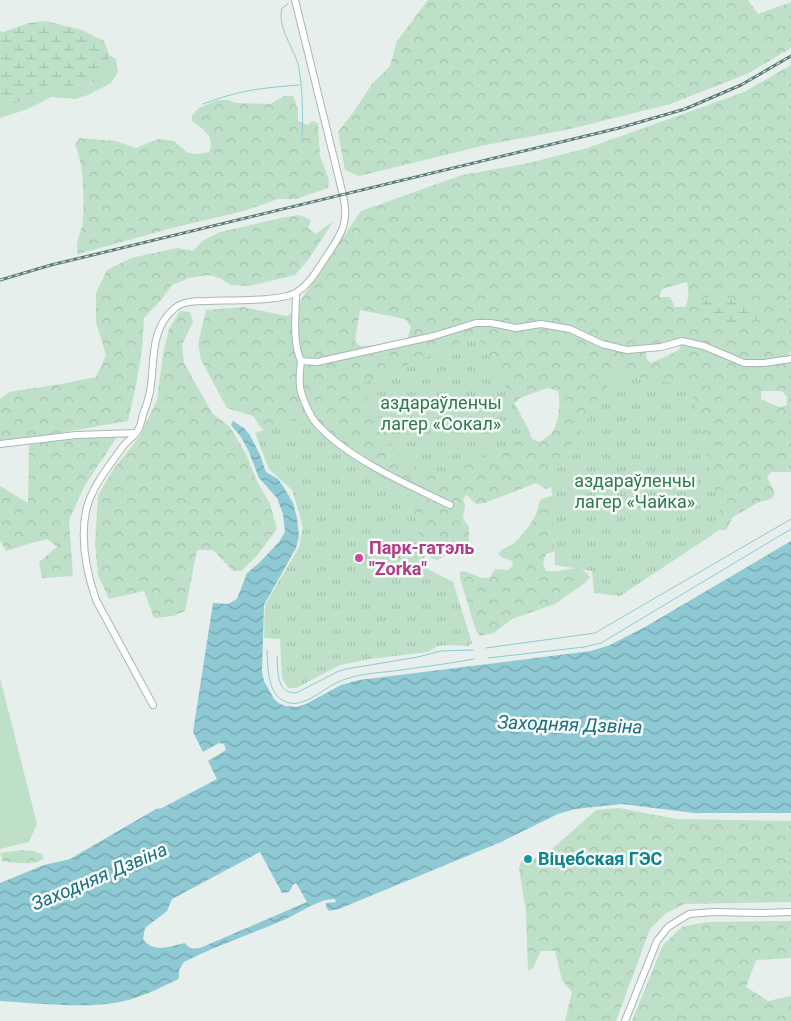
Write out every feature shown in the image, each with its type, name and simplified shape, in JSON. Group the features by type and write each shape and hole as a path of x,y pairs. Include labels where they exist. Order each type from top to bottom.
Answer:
{"street":[{"path":"153,705 96,600 90,583 84,554 86,510 92,495 115,457 136,433 150,393 159,328 164,318 176,307 193,301 281,297 296,293 309,281 330,252 344,227 347,211 296,0"},
{"path":"296,293 295,324 298,353 301,361 299,380 301,392 315,422 346,449 370,464 395,479 450,505"},
{"path":"301,361 318,362 434,336 476,323 491,323 516,328 542,324 570,329 602,344 628,350 661,347 682,340 704,346 744,363 764,363 791,359"},
{"path":"0,444 76,435 136,433"},
{"path":"625,1021 657,941 668,927 689,914 714,912 791,912"}],"green space":[{"path":"428,0 748,0 758,14 791,2 791,48 747,74 670,104 570,129 486,145 359,176 345,170 338,132 372,84 390,66 397,41"},
{"path":"45,21 82,30 104,41 109,56 105,70 95,81 82,88 65,90 48,85 21,101 0,108 0,31 3,32 29,23"},
{"path":"109,55 116,59 118,72 111,83 76,99 51,97 28,109 0,118 0,108 21,101 48,85 67,90 91,85 106,67"},
{"path":"791,65 791,352 789,353 789,361 791,363 791,472 771,472 767,477 775,493 771,499 759,502 733,517 726,530 720,530 717,525 552,487 546,489 536,483 485,503 476,504 467,495 463,498 465,506 463,518 469,527 469,542 437,560 429,557 425,551 387,550 303,527 280,429 262,429 253,416 227,408 201,360 198,344 206,310 243,307 287,316 294,310 361,211 462,175 529,163 587,148 744,92","holes":["687,282 688,295 685,307 675,307 670,297 659,297 662,289","360,310 405,319 411,327 406,343 360,346 355,341","681,343 679,350 651,363 647,360 644,346 646,344 651,349","547,388 558,391 559,408 555,426 550,435 540,442 532,439 526,426 511,406 520,398","761,391 782,391 787,397 787,405 779,407 761,399"]},
{"path":"284,96 293,96 298,110 298,121 308,125 312,121 318,123 320,156 329,180 328,188 296,199 278,199 244,211 176,227 78,254 78,241 83,220 83,191 82,172 75,144 80,138 116,141 136,148 158,139 174,141 188,153 209,152 211,147 210,138 204,130 192,121 192,115 199,108 217,100 270,104"},
{"path":"299,215 311,220 308,228 316,234 333,222 308,260 295,275 250,286 231,285 220,278 208,275 189,278 172,285 144,318 139,370 128,421 19,440 0,441 0,399 9,392 96,377 106,355 96,322 96,293 107,270 131,258 177,248 193,251 202,241 220,232"},
{"path":"711,296 725,297 758,310 767,320 731,323 716,320 699,310 702,303"},
{"path":"180,311 190,312 193,322 182,345 184,363 212,413 230,427 246,454 257,481 270,504 277,529 255,558 241,571 233,571 213,550 197,550 185,611 173,616 154,618 144,591 109,599 98,575 95,544 98,495 113,470 140,436 157,400 163,354 169,329"},
{"name":"аздараўленчы лагер «Сокал»","path":"478,336 531,434 439,478 396,454 361,384"},
{"name":"аздараўленчы лагер «Чайка»","path":"615,374 691,386 724,527 620,596 594,593 592,571 555,565 551,479"},
{"name":"Парк-гатэль \"Zorka\"","path":"297,418 409,496 428,569 453,582 472,643 468,646 438,646 427,652 370,659 340,665 296,688 288,688 282,678 280,639 264,638 265,605 299,547 303,526 292,490 269,469 255,433"},
{"path":"121,431 85,485 69,520 73,576 42,578 39,562 57,547 48,539 6,551 0,540 0,486 28,503 29,445"},
{"path":"558,496 556,551 546,554 543,563 546,571 578,568 590,577 586,582 555,604 512,619 494,633 480,636 476,631 460,578 460,572 464,571 482,578 489,578 495,569 509,570 513,566 512,561 498,554 523,534 536,514 541,499"},
{"path":"0,678 37,824 29,842 0,849"},
{"path":"619,808 677,819 791,821 791,902 684,904 665,914 650,929 616,1021 565,1021 572,992 562,980 555,951 541,951 533,968 528,971 526,912 519,868 522,860 543,857 596,810"},
{"path":"22,850 42,854 44,858 30,863 2,861 0,853"},
{"path":"791,921 791,958 756,960 746,987 768,1001 791,996 791,1021 632,1021 663,945 682,927 707,922"}],"water":[{"name":"Заходняя Дзвіна","path":"233,421 244,428 250,435 266,472 278,479 283,486 293,503 297,518 299,536 296,548 264,605 262,672 264,681 274,699 286,706 297,707 306,704 341,685 359,680 591,651 610,645 645,627 791,541 791,813 694,813 622,804 575,809 558,814 501,842 339,909 329,911 326,907 326,903 336,902 335,899 317,903 288,918 184,962 179,970 178,979 135,998 120,1002 92,1005 0,1001 0,883 44,865 70,859 156,809 162,808 217,779 208,761 226,750 224,744 219,743 203,752 193,732 213,603 228,604 237,599 247,573 279,542 285,532 283,514 277,498 259,478 249,452 241,437 231,425","holes":["260,852 282,893 289,892 296,883 307,902 200,948 191,948 185,943 157,948 147,944 143,939 145,928 167,911 172,899"]}],"waterway":[{"path":"288,4 282,8 281,15 286,37 296,57 300,73 302,139"},
{"path":"203,104 251,90 299,85"},
{"path":"486,648 595,633 791,519"},
{"path":"488,658 584,647 601,643 791,529"},
{"path":"267,650 269,677 273,690 277,696 289,703 304,701 345,679 373,673 474,659"},
{"path":"277,656 281,685 289,692 296,693 346,669 418,657 441,651 473,650"}],"railway":[{"path":"0,280 51,265 619,128 685,109 741,85 791,56"}],"place":[{"name":"Парк-гатэль \"Zorka\"","path":"359,558"},
{"name":"Віцебская ГЭС","path":"528,859"}]}
